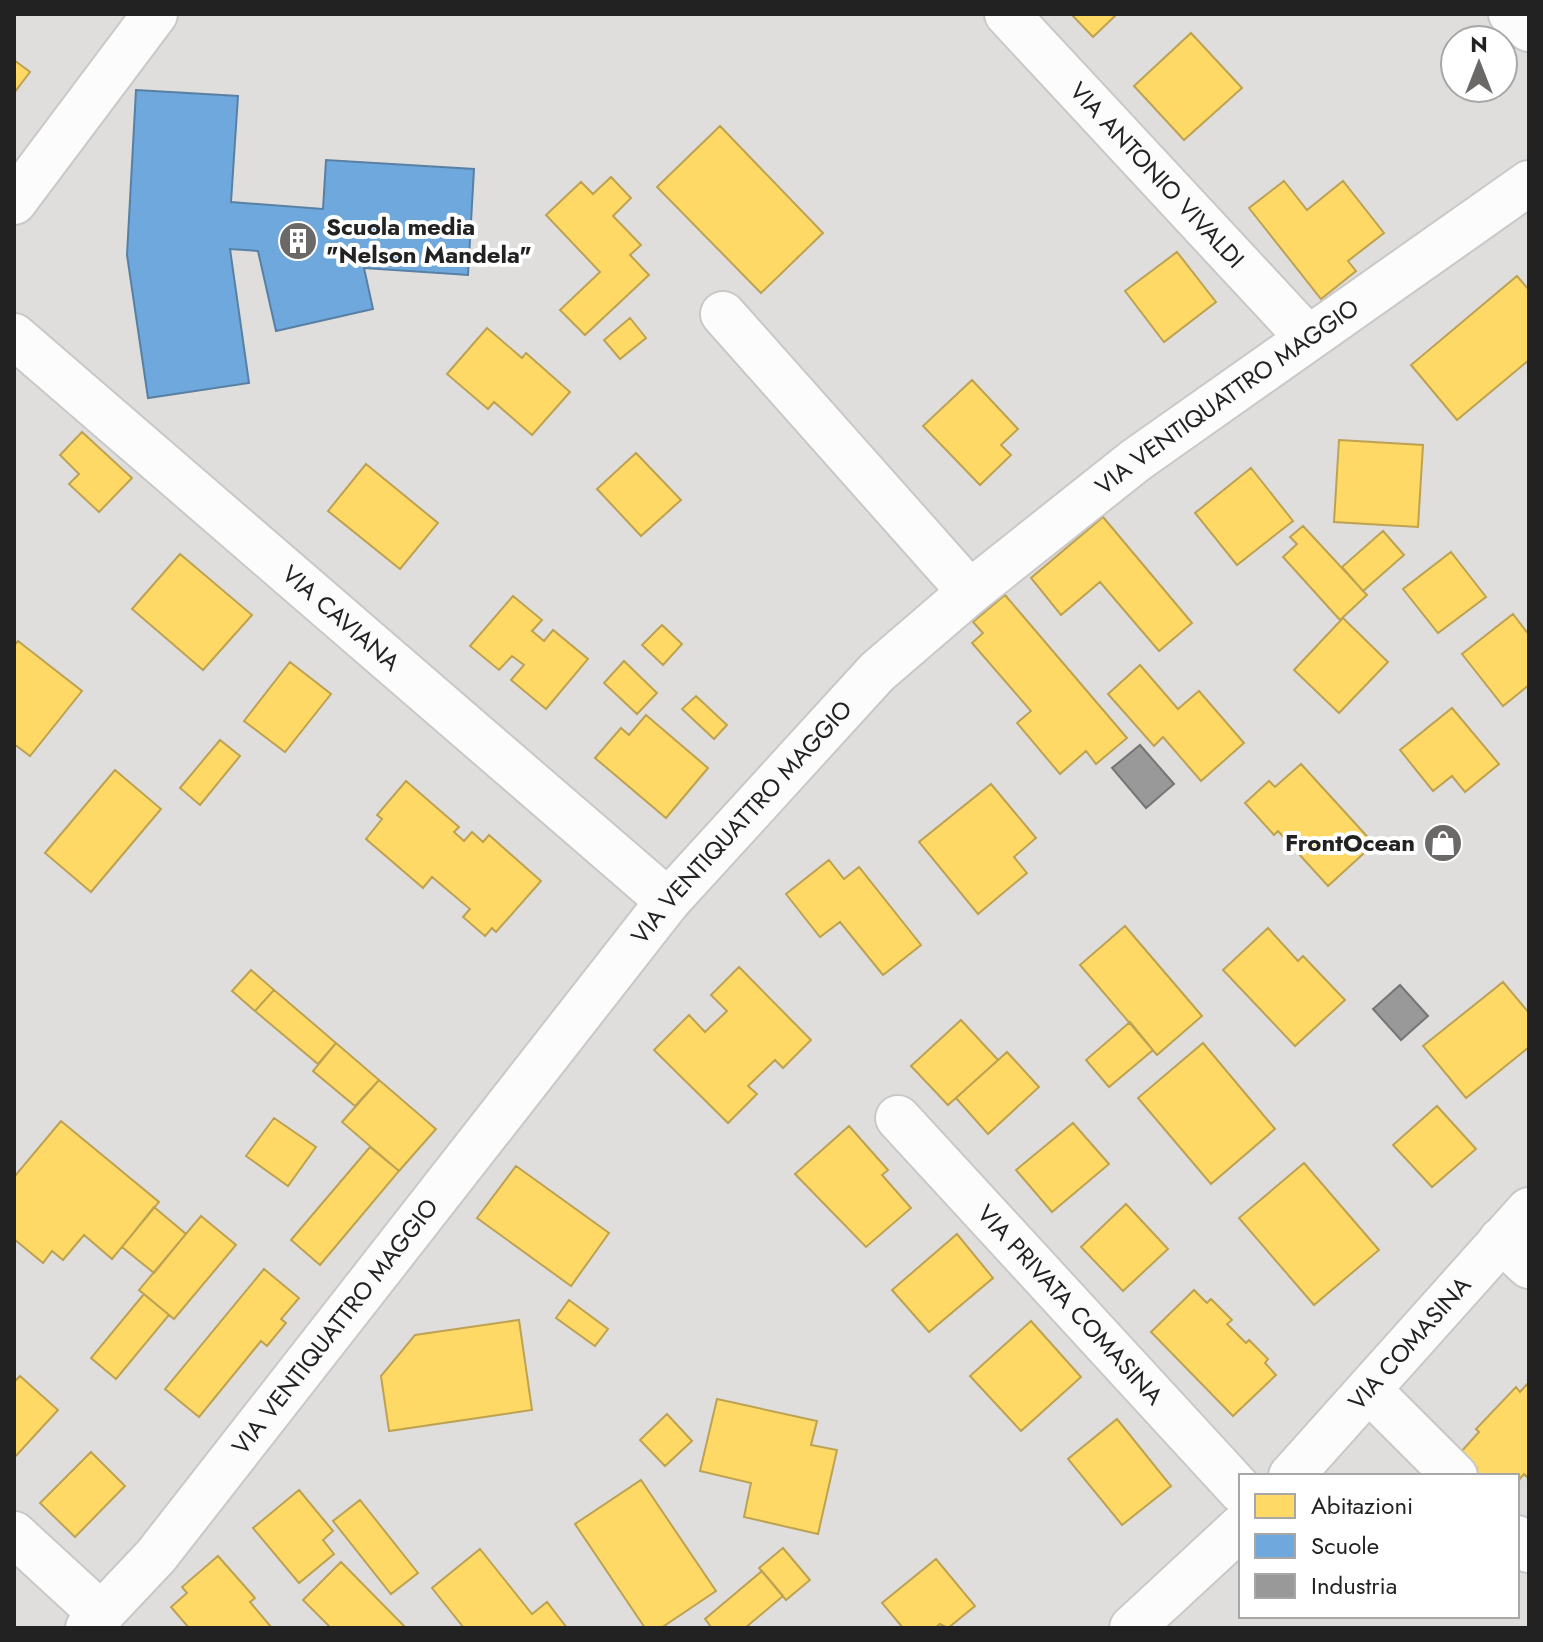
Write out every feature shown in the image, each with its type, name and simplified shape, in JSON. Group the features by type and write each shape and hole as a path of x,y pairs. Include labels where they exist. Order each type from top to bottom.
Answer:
{"street":[{"path":"14,202 155,14"},
{"name":"VIA ANTONIO VIVALDI","path":"1007,14 1308,338"},
{"path":"1511,14 1529,29"},
{"name":"VIA VENTIQUATTRO MAGGIO","path":"14,1534 94,1621 156,1556 668,901 877,672 970,592 1136,460 1529,183"},
{"path":"723,314 970,592"},
{"name":"VIA CAVIANA","path":"14,336 668,901"},
{"name":"VIA PRIVATA COMASINA","path":"898,1118 1239,1489"},
{"name":"VIA COMASINA","path":"1293,1474 1520,1239"},
{"path":"1370,1391 1453,1474"},
{"path":"1132,1628 1239,1529"}],"shaded area":[{"path":"14,14 1529,14 1529,1628 14,1628"}],"building: Abitazioni":[{"path":"1071,14 1117,14 1093,37"},
{"path":"1191,33 1242,88 1184,140 1134,86"},
{"path":"14,60 30,72 14,93"},
{"path":"720,126 823,233 761,293 657,187"},
{"path":"611,177 631,198 613,216 641,245 630,255 649,275 585,335 560,310 600,272 546,215 581,182 593,194"},
{"path":"1284,181 1307,210 1343,181 1384,233 1348,261 1356,271 1321,299 1249,208"},
{"path":"1177,252 1216,302 1164,342 1125,291"},
{"path":"1517,276 1529,290 1529,360 1457,420 1411,365"},
{"path":"630,318 646,338 620,359 604,340"},
{"path":"487,328 522,358 526,353 570,392 532,435 494,402 488,409 447,374"},
{"path":"972,380 1018,429 1001,445 1011,455 980,485 923,426"},
{"path":"82,432 132,478 99,512 69,484 79,474 60,455"},
{"path":"1339,440 1423,445 1418,527 1334,522"},
{"path":"636,453 681,500 641,536 597,489"},
{"path":"366,464 438,523 400,569 328,511"},
{"path":"1251,468 1293,521 1237,565 1195,513"},
{"path":"1103,517 1192,623 1159,651 1100,582 1061,615 1031,578"},
{"path":"1303,526 1367,595 1340,620 1283,557 1297,544 1290,537"},
{"path":"1383,531 1404,555 1363,591 1342,567"},
{"path":"1451,552 1486,597 1438,633 1403,589"},
{"path":"180,554 252,615 203,670 132,609"},
{"path":"1005,595 1127,738 1096,764 1086,751 1060,774 1017,723 1031,711 972,643 983,633 973,622"},
{"path":"513,596 542,620 532,631 544,641 553,630 588,659 546,709 511,680 524,665 512,656 499,670 470,646"},
{"path":"1513,614 1529,635 1529,685 1503,706 1462,654"},
{"path":"1343,618 1388,662 1339,713 1294,670"},
{"path":"662,625 682,644 663,665 642,645"},
{"path":"18,641 82,691 30,756 14,744 14,646"},
{"path":"624,661 657,693 637,714 604,683"},
{"path":"290,662 331,694 285,752 244,721"},
{"path":"1140,665 1178,709 1199,691 1244,743 1201,781 1163,737 1154,746 1108,694"},
{"path":"696,696 727,725 714,739 682,709"},
{"path":"1452,708 1499,764 1465,792 1452,776 1433,791 1400,750"},
{"path":"646,715 708,768 666,818 595,758 621,728 629,735"},
{"path":"220,740 240,756 200,805 180,788"},
{"path":"1301,764 1374,844 1328,886 1278,831 1274,835 1245,803 1269,781 1275,787"},
{"path":"115,770 161,809 91,892 45,853"},
{"path":"406,781 459,827 454,832 464,841 472,832 483,842 489,835 541,881 496,932 492,928 485,936 463,917 470,909 432,877 423,888 366,839 382,819 377,815"},
{"path":"991,784 1036,838 1014,857 1027,873 978,914 919,842"},
{"path":"829,860 844,879 859,867 921,945 883,975 840,922 820,937 786,894"},
{"path":"1125,926 1202,1016 1157,1055 1080,965"},
{"path":"1268,928 1298,961 1303,956 1345,1000 1295,1046 1223,970"},
{"path":"739,967 811,1040 783,1068 775,1060 748,1086 757,1094 728,1123 654,1050 689,1015 705,1032 727,1011 711,995"},
{"path":"251,970 274,990 255,1011 232,991"},
{"path":"1503,982 1529,1013 1529,1047 1466,1098 1423,1046"},
{"path":"274,990 336,1043 318,1064 255,1011"},
{"path":"961,1020 998,1060 948,1105 911,1066"},
{"path":"1130,1022 1153,1050 1109,1087 1086,1060"},
{"path":"336,1043 379,1080 355,1106 313,1071"},
{"path":"1203,1043 1275,1129 1211,1184 1138,1098"},
{"path":"1007,1052 1039,1087 988,1134 956,1098"},
{"path":"379,1080 436,1129 399,1171 342,1122"},
{"path":"1437,1106 1476,1149 1432,1187 1393,1145"},
{"path":"274,1118 316,1147 288,1186 246,1156"},
{"path":"61,1121 159,1202 112,1259 84,1235 63,1260 52,1251 43,1263 14,1239 14,1177"},
{"path":"1073,1123 1109,1164 1052,1212 1016,1170"},
{"path":"849,1126 888,1170 882,1175 911,1208 866,1247 795,1174"},
{"path":"370,1147 399,1171 320,1265 291,1240"},
{"path":"1304,1163 1379,1250 1314,1305 1239,1218"},
{"path":"516,1166 609,1233 571,1286 477,1218"},
{"path":"1126,1204 1168,1249 1123,1291 1081,1247"},
{"path":"154,1207 186,1234 154,1273 122,1247"},
{"path":"201,1216 236,1245 174,1319 139,1290"},
{"path":"957,1234 993,1278 929,1332 892,1290"},
{"path":"264,1269 299,1298 281,1319 286,1323 267,1346 261,1341 199,1417 165,1389"},
{"path":"1194,1290 1207,1303 1211,1299 1232,1320 1227,1324 1268,1359 1265,1363 1276,1375 1233,1416 1151,1332"},
{"path":"144,1294 169,1315 116,1379 91,1358"},
{"path":"569,1300 608,1329 595,1346 556,1318"},
{"path":"519,1320 532,1410 389,1431 381,1376 415,1335"},
{"path":"1031,1321 1081,1377 1021,1431 970,1376"},
{"path":"20,1376 58,1410 14,1458 14,1382"},
{"path":"1529,1382 1529,1479 1524,1474 1519,1480 1519,1474 1474,1474 1477,1468 1460,1453 1479,1432 1476,1429 1516,1387 1520,1392"},
{"path":"717,1399 817,1421 811,1445 837,1450 818,1534 744,1517 751,1483 700,1471"},
{"path":"667,1414 692,1441 665,1466 640,1440"},
{"path":"1117,1419 1171,1486 1122,1525 1068,1459"},
{"path":"91,1452 125,1486 75,1537 40,1503"},
{"path":"641,1480 716,1591 661,1628 645,1628 575,1524"},
{"path":"299,1490 333,1531 323,1540 334,1554 299,1583 253,1528"},
{"path":"360,1500 418,1573 391,1594 333,1521"},
{"path":"783,1548 810,1580 786,1600 759,1568"},
{"path":"480,1549 532,1614 547,1602 567,1628 464,1628 432,1588"},
{"path":"218,1556 255,1598 250,1602 272,1628 189,1628 171,1607 187,1593 182,1587"},
{"path":"936,1559 975,1606 948,1628 940,1624 935,1628 903,1628 882,1603"},
{"path":"341,1562 406,1628 331,1628 303,1600"},
{"path":"762,1571 783,1596 745,1628 712,1628 705,1619"}],"building: Scuole":[{"name":"Scuola media \"Nelson Mandela\"","path":"136,90 238,96 231,202 323,209 326,160 474,169 468,275 364,268 373,309 276,331 258,251 230,249 249,383 148,398 127,255"}],"building: Industria":[{"path":"1140,745 1174,784 1146,808 1112,768"},
{"path":"1400,985 1428,1016 1401,1040 1373,1009"}],"place":[{"name":"Scuola media \"Nelson Mandela\"","path":"298,241"},
{"name":"FrontOcean","path":"1443,843"}]}
